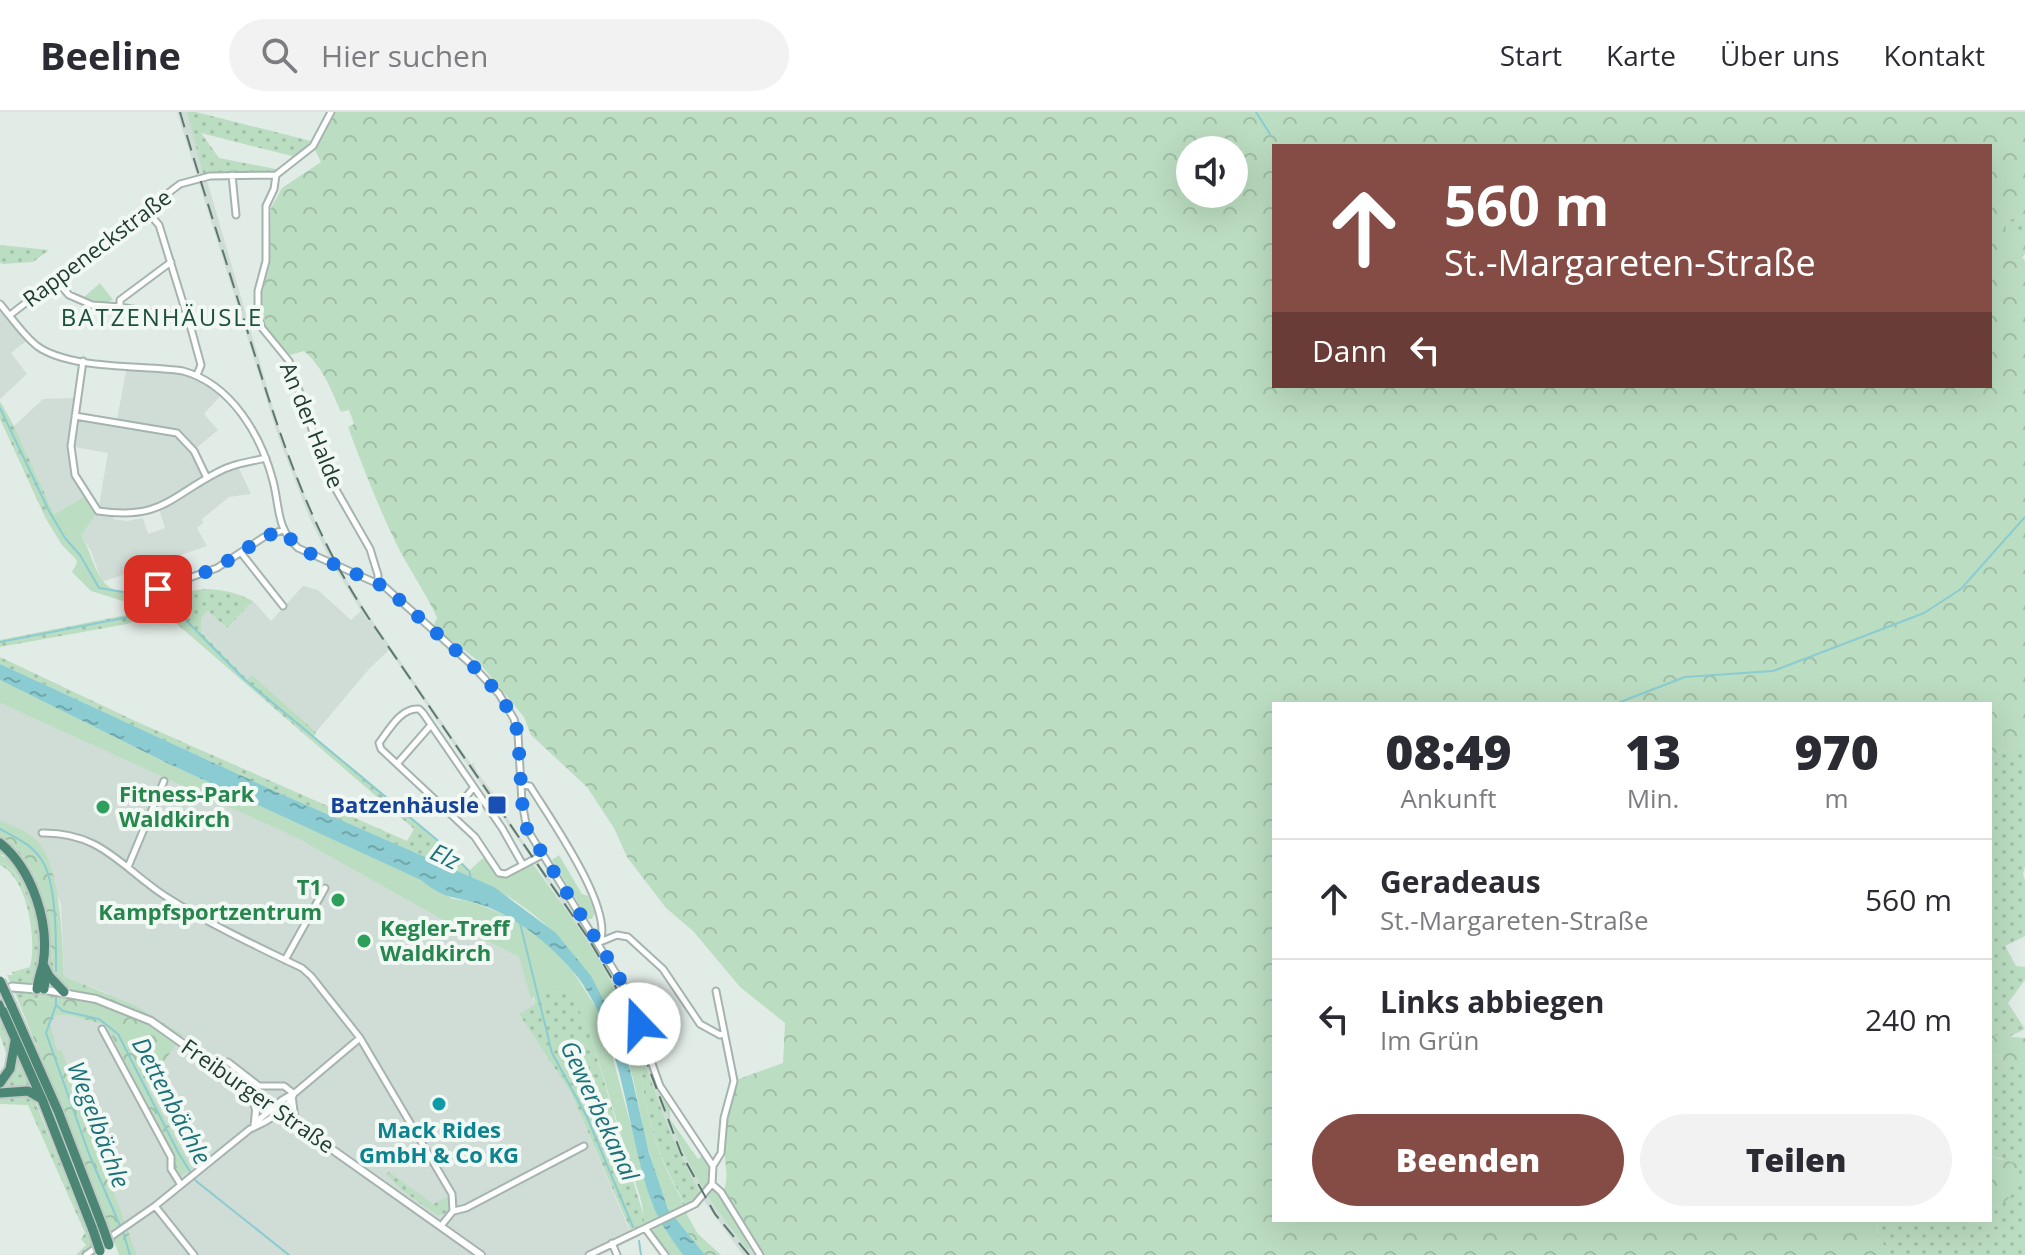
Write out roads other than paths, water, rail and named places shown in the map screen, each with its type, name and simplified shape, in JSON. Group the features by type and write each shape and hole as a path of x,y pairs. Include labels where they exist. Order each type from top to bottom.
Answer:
{"highway":[{"path":"2,846 19,862 31,883 41,925 44,967 40,989"},
{"path":"44,967 64,992"},
{"path":"0,981 15,1038 106,1251"},
{"path":"4,1005 58,1111 97,1228"},
{"path":"0,1083 10,1069 15,1038"},
{"path":"0,1093 28,1091 42,1099"}],"main road":[{"name":"Freiburger Straße","path":"12,987 40,989"}],"street":[{"path":"276,175 313,146 331,112"},
{"path":"232,175 236,215"},
{"name":"Rappeneckstraße","path":"10,315 187,181 232,175 276,175"},
{"name":"An der Halde","path":"276,175 266,206 266,261 258,291 258,315 262,328 289,361 327,474 370,549 378,582"},
{"path":"146,210 159,225 171,262 201,365 197,375"},
{"path":"121,307 120,300 171,262"},
{"path":"55,279 69,295 92,305 167,316 187,315"},
{"path":"0,304 37,346 61,356 197,375 220,389 249,425 266,458 283,530 298,548 378,582 472,665 507,706 518,734 526,824 625,988 660,1086 713,1166"},
{"path":"83,361 71,446 75,475 98,511 126,515 152,511 235,464 266,458"},
{"path":"75,416 177,433 187,440 207,478"},
{"path":"144,572 149,587 158,589 217,568 264,537 283,530"},
{"path":"241,554 283,606"},
{"path":"523,865 474,787 419,709 413,708 398,719 379,743 381,749 475,837 499,873 506,874 542,855"},
{"path":"397,764 431,725"},
{"path":"128,867 164,781"},
{"path":"521,785 530,786 582,871 596,900 603,925 599,943"},
{"path":"452,814 474,787"},
{"path":"42,833 89,840 164,895 311,976 360,1038 452,1194 453,1211"},
{"path":"285,960 325,888"},
{"path":"599,943 617,935 628,937 663,969 700,1024 720,1035 724,1034"},
{"name":"Freiburger Straße","path":"40,989 115,1005 151,1021 481,1255"},
{"path":"589,1255 686,1209 702,1198 712,1184 713,1166 721,1153 724,1118 734,1081 716,991"},
{"path":"102,1029 171,1157 171,1169 181,1185"},
{"path":"86,1255 155,1206 293,1097 360,1038"},
{"path":"228,1062 259,1086 284,1086 293,1097 295,1123"},
{"path":"252,1093 256,1110 254,1125"},
{"path":"441,1226 453,1211 466,1208 584,1146"},
{"path":"712,1184 760,1255"},
{"path":"155,1206 194,1255"},
{"path":"648,1226 665,1255"},
{"path":"612,1243 617,1255"}],"water":[{"path":"0,664 279,793 494,887 556,933 591,976 610,1013 630,1069 649,1153 668,1209 705,1255 683,1255 658,1217 643,1174 613,1049 602,1020 588,992 570,968 541,940 495,910 438,892 421,880 169,764 0,680"}],"waterway":[{"path":"1256,112 1270,134"},
{"name":"Elz","path":"0,408 49,511 99,588 160,598 169,603 244,679 442,844 469,871 471,879"},
{"path":"1620,702 1685,677 1773,671 1924,613 1961,589 2025,517"},
{"path":"0,642 134,616 168,604"},
{"path":"0,829 31,847 44,864 54,902 56,971"},
{"name":"Gewerbekanal","path":"520,923 552,1053 587,1117 633,1227"},
{"name":"Wegelbächle","path":"56,996 46,1033 89,1154 130,1255"},
{"name":"Dettenbächle","path":"56,1005 63,1011 99,1019 118,1034 196,1181 289,1255"},
{"name":"Gewerbekanal","path":"639,1241 641,1255"}],"railway":[{"path":"180,112 279,430 326,543 368,617 588,938 629,1016 681,1153 715,1214 749,1255"}],"place":[{"name":"Batzenhäusle","path":"497,805"},
{"name":"Fitness-Park Waldkirch","path":"103,807"},
{"name":"T1 Kampfsportzentrum","path":"338,900"},
{"name":"Kegler-Treff Waldkirch","path":"364,941"},
{"name":"Mack Rides GmbH & Co KG","path":"439,1104"}],"district":[{"name":"BATZENHÄUSLE","path":"162,318"}]}
